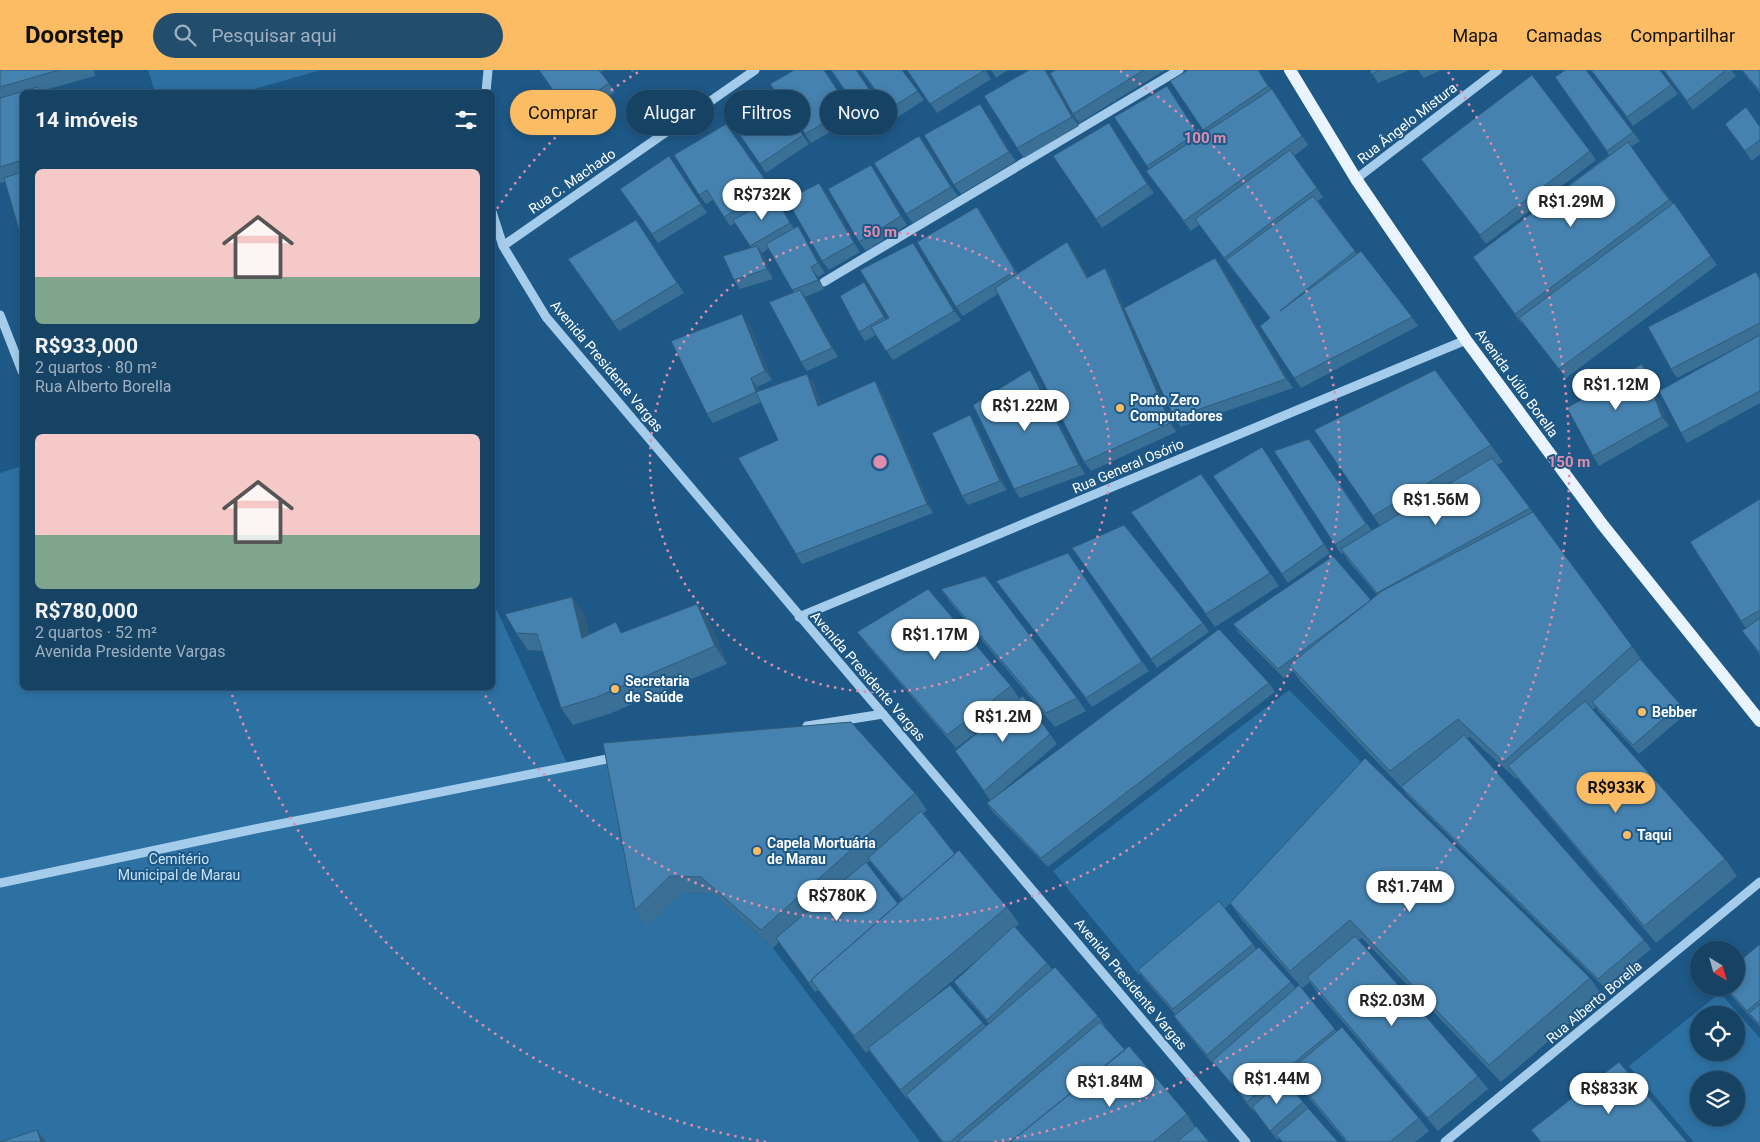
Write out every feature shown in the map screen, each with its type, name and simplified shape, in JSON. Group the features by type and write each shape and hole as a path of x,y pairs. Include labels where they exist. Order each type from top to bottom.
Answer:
{"main road":[{"name":"Avenida Júlio Borella","path":"1290,70 1356,179 1466,340 1602,524 1760,721"}],"street":[{"path":"486,90 488,70"},
{"name":"Rua C. Machado","path":"503,246 755,70"},
{"path":"824,282 1179,70"},
{"name":"Rua Ângelo Mistura","path":"1356,179 1498,70"},
{"name":"Avenida Presidente Vargas","path":"495,221 503,246 546,317 1246,1142"},
{"path":"0,315 20,366"},
{"name":"Rua General Osório","path":"799,617 1466,340"},
{"path":"796,728 884,714"},
{"path":"0,883 255,829 630,755"},
{"name":"Rua Alberto Borella","path":"1445,1142 1760,882"}],"green space":[{"path":"148,70 321,70 250,90 154,90"},
{"name":"Cemitério Municipal de Marau","path":"20,467 20,690 495,690 495,606 570,770 615,760 647,926 682,893 713,894 773,948 920,1142 0,1142 0,473"},
{"path":"1289,690 1368,769 1234,901 1139,975 1053,871"},
{"path":"1716,996 1723,996 1732,1006 1704,1006"},
{"path":"1690,1017 1690,1061 1745,1061 1745,1021 1760,1038 1760,1142 1694,1142 1629,1066"}],"building":[{"path":"0,70 59,70 0,87"},
{"path":"539,70 599,70 609,83 599,90 553,90"},
{"path":"794,70 824,70 837,90 820,90 820,125 810,131 810,90 774,90 770,84"},
{"path":"831,70 856,70 870,90 845,90"},
{"path":"861,70 902,70 918,91 897,104 897,90 875,90"},
{"path":"907,70 985,70 930,104"},
{"path":"1029,70 1045,70 1072,117 1017,148 984,96"},
{"path":"1056,70 1144,70 1073,114 1050,73"},
{"path":"1188,70 1258,70 1268,86 1203,130 1170,81"},
{"path":"1370,70 1381,70 1371,74"},
{"path":"1565,70 1586,70 1633,132 1607,151 1555,77"},
{"path":"1591,70 1660,70 1671,85 1627,117"},
{"path":"1664,70 1726,70 1687,101"},
{"path":"1742,70 1760,70 1759,90"},
{"path":"1532,75 1590,151 1480,235 1421,159"},
{"path":"1167,86 1197,133 1147,166 1114,117"},
{"path":"38,87 39,90 28,90"},
{"path":"1272,89 1302,136 1184,221 1146,171"},
{"path":"20,92 20,161 0,167 0,98"},
{"path":"980,104 1009,152 954,185 924,135"},
{"path":"1746,107 1760,127 1760,140 1745,151 1725,124"},
{"path":"1109,123 1147,184 1096,219 1053,156"},
{"path":"724,125 724,135 734,135 771,188 724,217 707,190 699,195 674,155 708,135 714,135 714,131"},
{"path":"740,135 803,135 760,164"},
{"path":"919,136 951,187 906,214 874,163"},
{"path":"1628,142 1669,200 1515,314 1473,257"},
{"path":"1290,150 1317,188 1224,258 1195,219"},
{"path":"669,156 701,204 652,234 620,189"},
{"path":"871,165 901,216 859,242 828,189"},
{"path":"20,173 20,233 4,178"},
{"path":"819,183 854,243 822,261 787,200"},
{"path":"1313,196 1355,251 1280,311 1361,251 1412,317 1294,378 1260,326 1270,318 1226,260"},
{"path":"775,197 790,223 750,246 733,220"},
{"path":"1674,203 1711,256 1559,369 1519,318"},
{"path":"977,207 1015,271 956,307 917,242"},
{"path":"636,220 677,283 613,322 568,259"},
{"path":"798,226 818,263 811,267 818,280 792,290 766,244"},
{"path":"1067,242 1087,278 1105,268 1170,423 1084,462 995,288"},
{"path":"913,243 954,311 886,351 871,327 889,318 860,270"},
{"path":"757,246 767,269 734,280 723,256"},
{"path":"1215,258 1286,379 1174,418 1124,308"},
{"path":"1756,272 1760,280 1760,323 1671,369 1648,327"},
{"path":"864,282 884,317 859,332 840,296"},
{"path":"800,290 832,348 801,362 769,302"},
{"path":"742,314 765,371 751,378 756,392 707,414 671,341"},
{"path":"1760,335 1760,391 1681,433 1659,391"},
{"path":"1642,364 1662,417 1593,456 1567,408"},
{"path":"1030,370 1079,465 1014,489 973,405"},
{"path":"1435,370 1491,445 1373,516 1314,430"},
{"path":"807,374 818,406 875,381 927,504 796,554 738,458 778,440 756,392"},
{"path":"970,415 1000,481 962,496 932,433"},
{"path":"1309,439 1366,524 1335,545 1274,451"},
{"path":"1262,447 1324,544 1282,574 1213,476"},
{"path":"1492,458 1530,508 1377,593 1341,549"},
{"path":"1201,474 1270,573 1206,614 1131,512"},
{"path":"1760,499 1760,610 1741,621 1690,542"},
{"path":"1533,512 1632,646 1504,762 1458,719 1390,771 1289,665 1382,591"},
{"path":"1124,525 1203,623 1151,659 1072,548"},
{"path":"1068,553 1142,662 1086,698 996,581"},
{"path":"1333,556 1371,600 1278,669 1233,624"},
{"path":"985,576 1077,698 1046,713 941,589"},
{"path":"928,589 1011,686 947,735 857,632"},
{"name":"Secretaria de Saúde","path":"572,597 582,638 616,622 621,633 697,604 715,646 597,697 561,708 537,634 516,633 505,614"},
{"path":"1760,618 1760,653 1742,631"},
{"path":"1219,629 1269,683 1041,858 987,803"},
{"name":"Bebber","path":"1640,659 1680,704 1633,745 1592,702"},
{"path":"1023,696 1050,734 984,791 955,751"},
{"path":"1585,701 1725,859 1644,926 1508,766"},
{"name":"Capela Mortuária de Marau","path":"851,722 915,793 761,930 701,877 670,876 635,910 603,743"},
{"path":"1464,735 1644,940 1598,979 1401,787"},
{"path":"1365,758 1590,978 1489,1065 1350,920 1290,971 1230,903"},
{"path":"921,811 955,854 903,899 868,858"},
{"path":"959,850 1007,907 854,1036 811,980"},
{"path":"866,862 898,904 809,983 776,938"},
{"path":"1219,901 1253,944 1173,1009 1138,970"},
{"path":"1014,926 1047,963 987,1020 954,982"},
{"path":"1355,936 1478,1076 1428,1118 1307,977"},
{"path":"1760,944 1760,1000 1747,1011 1745,1006 1742,1006 1733,996 1745,996 1745,956"},
{"path":"1259,947 1291,982 1207,1055 1174,1016"},
{"path":"1055,967 1098,1016 950,1142 943,1142 906,1095"},
{"path":"950,985 983,1023 900,1090 868,1048"},
{"path":"1299,985 1335,1029 1247,1102 1212,1061"},
{"path":"1760,1004 1760,1025 1749,1013"},
{"path":"1100,1022 1125,1050 1010,1142 957,1142"},
{"path":"1342,1027 1419,1118 1390,1142 1348,1142 1289,1071"},
{"path":"1129,1046 1187,1114 1153,1142 1010,1142"},
{"path":"1619,1062 1687,1142 1541,1142 1531,1130"},
{"path":"1284,1079 1303,1102 1270,1131 1252,1107"},
{"path":"1308,1108 1338,1142 1283,1142 1276,1135"},
{"path":"1196,1126 1209,1142 1177,1142"},
{"path":"37,1130 41,1142 0,1142"}],"place":[{"name":"Ponto Zero Computadores","path":"1120,408"},
{"name":"Secretaria de Saúde","path":"615,689"},
{"name":"Bebber","path":"1642,712"},
{"name":"Taqui","path":"1627,835"},
{"name":"Capela Mortuária de Marau","path":"757,851"}]}
